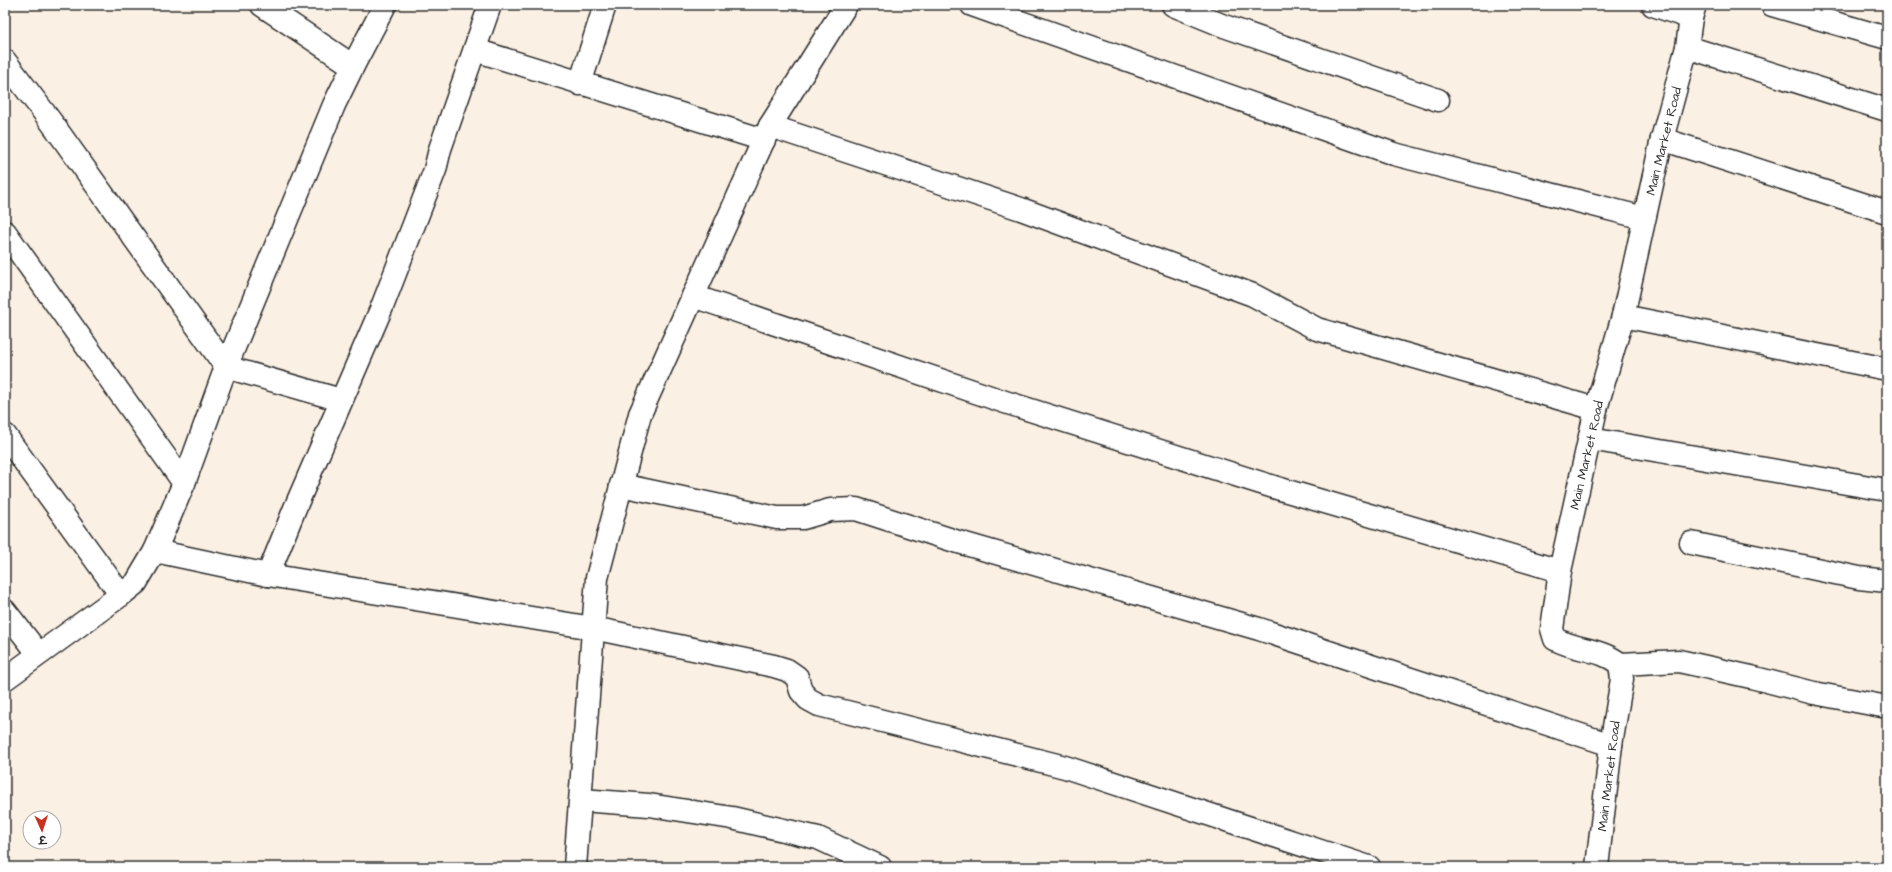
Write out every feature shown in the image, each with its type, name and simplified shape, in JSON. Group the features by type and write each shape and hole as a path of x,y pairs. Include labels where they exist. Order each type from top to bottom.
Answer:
{"street":[{"path":"262,5 352,66"},
{"path":"5,679 136,583 155,550 184,483 226,367 352,66 386,5"},
{"path":"268,575 341,400 382,307 432,177 440,149 490,5"},
{"path":"580,84 605,5"},
{"path":"576,867 597,578 640,414 767,133 846,5"},
{"path":"972,5 1394,154 1644,218"},
{"path":"1173,5 1224,26 1438,100"},
{"path":"1653,5 1693,12"},
{"path":"1772,5 1887,38"},
{"name":"Main Market Road","path":"1597,867 1611,745 1622,679 1620,664 1608,655 1566,645 1555,639 1552,628 1560,571 1596,409 1623,316 1662,139 1687,47 1693,12"},
{"path":"1687,47 1887,110"},
{"path":"474,50 580,84 767,133 1044,217 1253,295 1317,329 1596,409"},
{"path":"5,61 52,123 226,367 341,400"},
{"path":"1662,139 1887,212"},
{"path":"5,232 184,483"},
{"path":"693,296 1005,402 1277,488 1560,571"},
{"path":"1623,316 1887,370"},
{"path":"5,435 121,595"},
{"path":"1590,438 1887,490"},
{"path":"621,485 777,518 803,518 830,510 856,509 956,541 1259,629 1611,745"},
{"path":"1691,542 1859,578 1887,581"},
{"path":"155,550 268,575 593,628 774,666 787,670 797,677 801,691 808,699 819,705 1065,768 1369,867"},
{"path":"5,611 38,654"},
{"path":"1620,664 1679,661 1814,693 1887,707"},
{"path":"581,800 649,805 732,818 818,838 880,867"}]}
